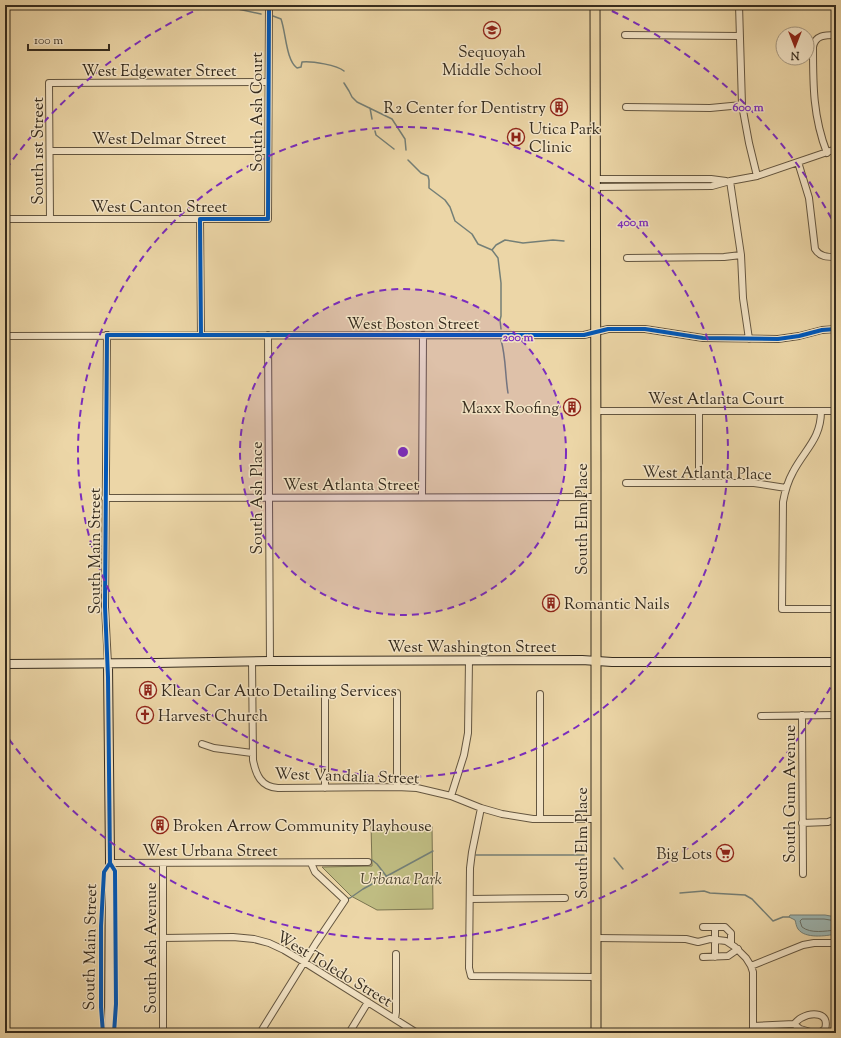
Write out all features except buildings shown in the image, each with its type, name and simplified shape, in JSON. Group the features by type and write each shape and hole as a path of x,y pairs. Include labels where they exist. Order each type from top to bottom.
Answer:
{"main road":[{"name":"South Elm Place","path":"595,5 596,1033"},
{"name":"West Washington Street","path":"5,664 469,660 836,662"},
{"name":"South Main Street","path":"108,664 110,863 109,1033"}],"street":[{"name":"South Ash Court","path":"268,219 269,5"},
{"path":"740,5 739,36 742,105 757,176"},
{"path":"625,35 739,36"},
{"path":"827,152 816,116 813,90 813,47 818,37 836,35"},
{"name":"West Edgewater Street","path":"49,83 268,82"},
{"name":"South 1st Street","path":"49,83 50,219"},
{"path":"626,107 710,108 742,105"},
{"path":"596,183 712,179 730,181 757,176 836,149"},
{"name":"West Delmar Street","path":"50,151 268,151"},
{"path":"798,162 809,198 814,246 817,252 824,256 836,257"},
{"path":"730,181 749,340"},
{"name":"West Canton Street","path":"5,219 268,219"},
{"path":"200,219 201,335"},
{"path":"627,258 724,257 740,255"},
{"name":"West Boston Street","path":"5,336 584,335 607,329 645,329 702,338 749,340 789,338 822,330 836,329"},
{"name":"South Main Street","path":"107,335 105,607 108,664"},
{"name":"South Ash Place","path":"268,335 270,661"},
{"path":"422,497 423,335"},
{"name":"West Atlanta Court","path":"596,411 836,411"},
{"path":"699,411 699,484"},
{"path":"821,411 821,420 816,438 792,473 786,488 782,515 782,609 836,609"},
{"name":"West Atlanta Place","path":"626,483 754,483 786,488"},
{"name":"West Atlanta Street","path":"106,498 596,497"},
{"path":"451,796 464,755 468,733 469,660"},
{"path":"202,744 214,748 252,753 252,661"},
{"path":"396,693 396,787"},
{"path":"325,694 325,788"},
{"path":"540,694 540,819"},
{"name":"South Gum Avenue","path":"802,715 803,874"},
{"path":"761,716 836,715"},
{"name":"West Vandalia Street","path":"252,753 256,774 262,782 273,788 396,787 428,790 451,796 480,808 502,814 540,819 596,819"},
{"path":"480,808 472,852 469,968 471,976 596,977"},
{"path":"802,823 828,822 836,819"},
{"name":"West Urbana Street","path":"110,863 368,862"},
{"name":"South Ash Avenue","path":"163,863 163,1033"},
{"path":"260,1033 345,900 315,872 311,863"},
{"path":"470,899 565,898"},
{"path":"703,927 722,926 728,929 731,933 731,944"},
{"path":"715,927 715,956"},
{"name":"West Toledo Street","path":"163,938 233,937 254,939 276,946 417,1033"},
{"path":"596,938 686,939 698,942 710,939 731,944 751,966 753,978 753,1033"},
{"path":"751,966 803,945 814,943 836,943"},
{"path":"703,956 728,956 738,950"},
{"path":"395,1019 396,954"},
{"path":"349,1033 368,1002"},
{"path":"753,1026 794,1024 801,1018 819,1014 824,1017 826,1022 825,1029 820,1033"},
{"path":"794,1024 800,1029 814,1033"},
{"path":"5,1033 11,1033"}],"green space":[{"name":"Urbana Park","path":"371,825 432,826 433,909 377,910 351,896 322,867 372,866"}],"water":[{"path":"790,915 825,915 836,917 836,934 810,936 805,934 798,929 795,920 789,917"}],"waterway":[{"path":"229,5 238,9 261,14"},
{"path":"273,16 281,19 288,53 293,64 297,68 301,67 302,62 312,62 330,65 344,71"},
{"path":"344,83 352,97 357,102 392,119 405,139 406,150"},
{"path":"370,108 372,119"},
{"path":"375,131 376,135 394,149"},
{"path":"408,160 421,173 428,176 429,188 445,200 450,207 455,221 472,234 478,244 492,250 498,258 501,283 501,329"},
{"path":"492,250 496,245 505,240 523,243 553,240 564,241"},
{"path":"501,340 504,353 508,393"},
{"path":"346,899 433,851"},
{"path":"476,855 584,855"},
{"path":"614,858 623,869"},
{"path":"370,861 372,860 377,864 387,877"},
{"path":"680,893 704,891 710,893 745,895 752,899 773,921 783,917 789,917"}],"cycle path":[{"path":"201,335 200,219 268,219 269,5"},
{"path":"114,1033 116,1004 115,871 110,863 108,677 105,607 107,335 584,335 608,329 645,329 703,338 778,339 799,336 822,330 836,329"},
{"path":"103,1033 101,1007 101,926 104,872 110,863"}],"place":[{"name":"Sequoyah Middle School","path":"492,30"},
{"name":"R2 Center for Dentistry","path":"559,107"},
{"name":"Utica Park Clinic","path":"516,137"},
{"name":"Maxx Roofing","path":"572,407"},
{"name":"Romantic Nails","path":"551,603"},
{"name":"Klean Car Auto Detailing Services","path":"148,690"},
{"name":"Harvest Church","path":"145,715"},
{"name":"Broken Arrow Community Playhouse","path":"160,825"},
{"name":"Big Lots","path":"725,853"}]}
